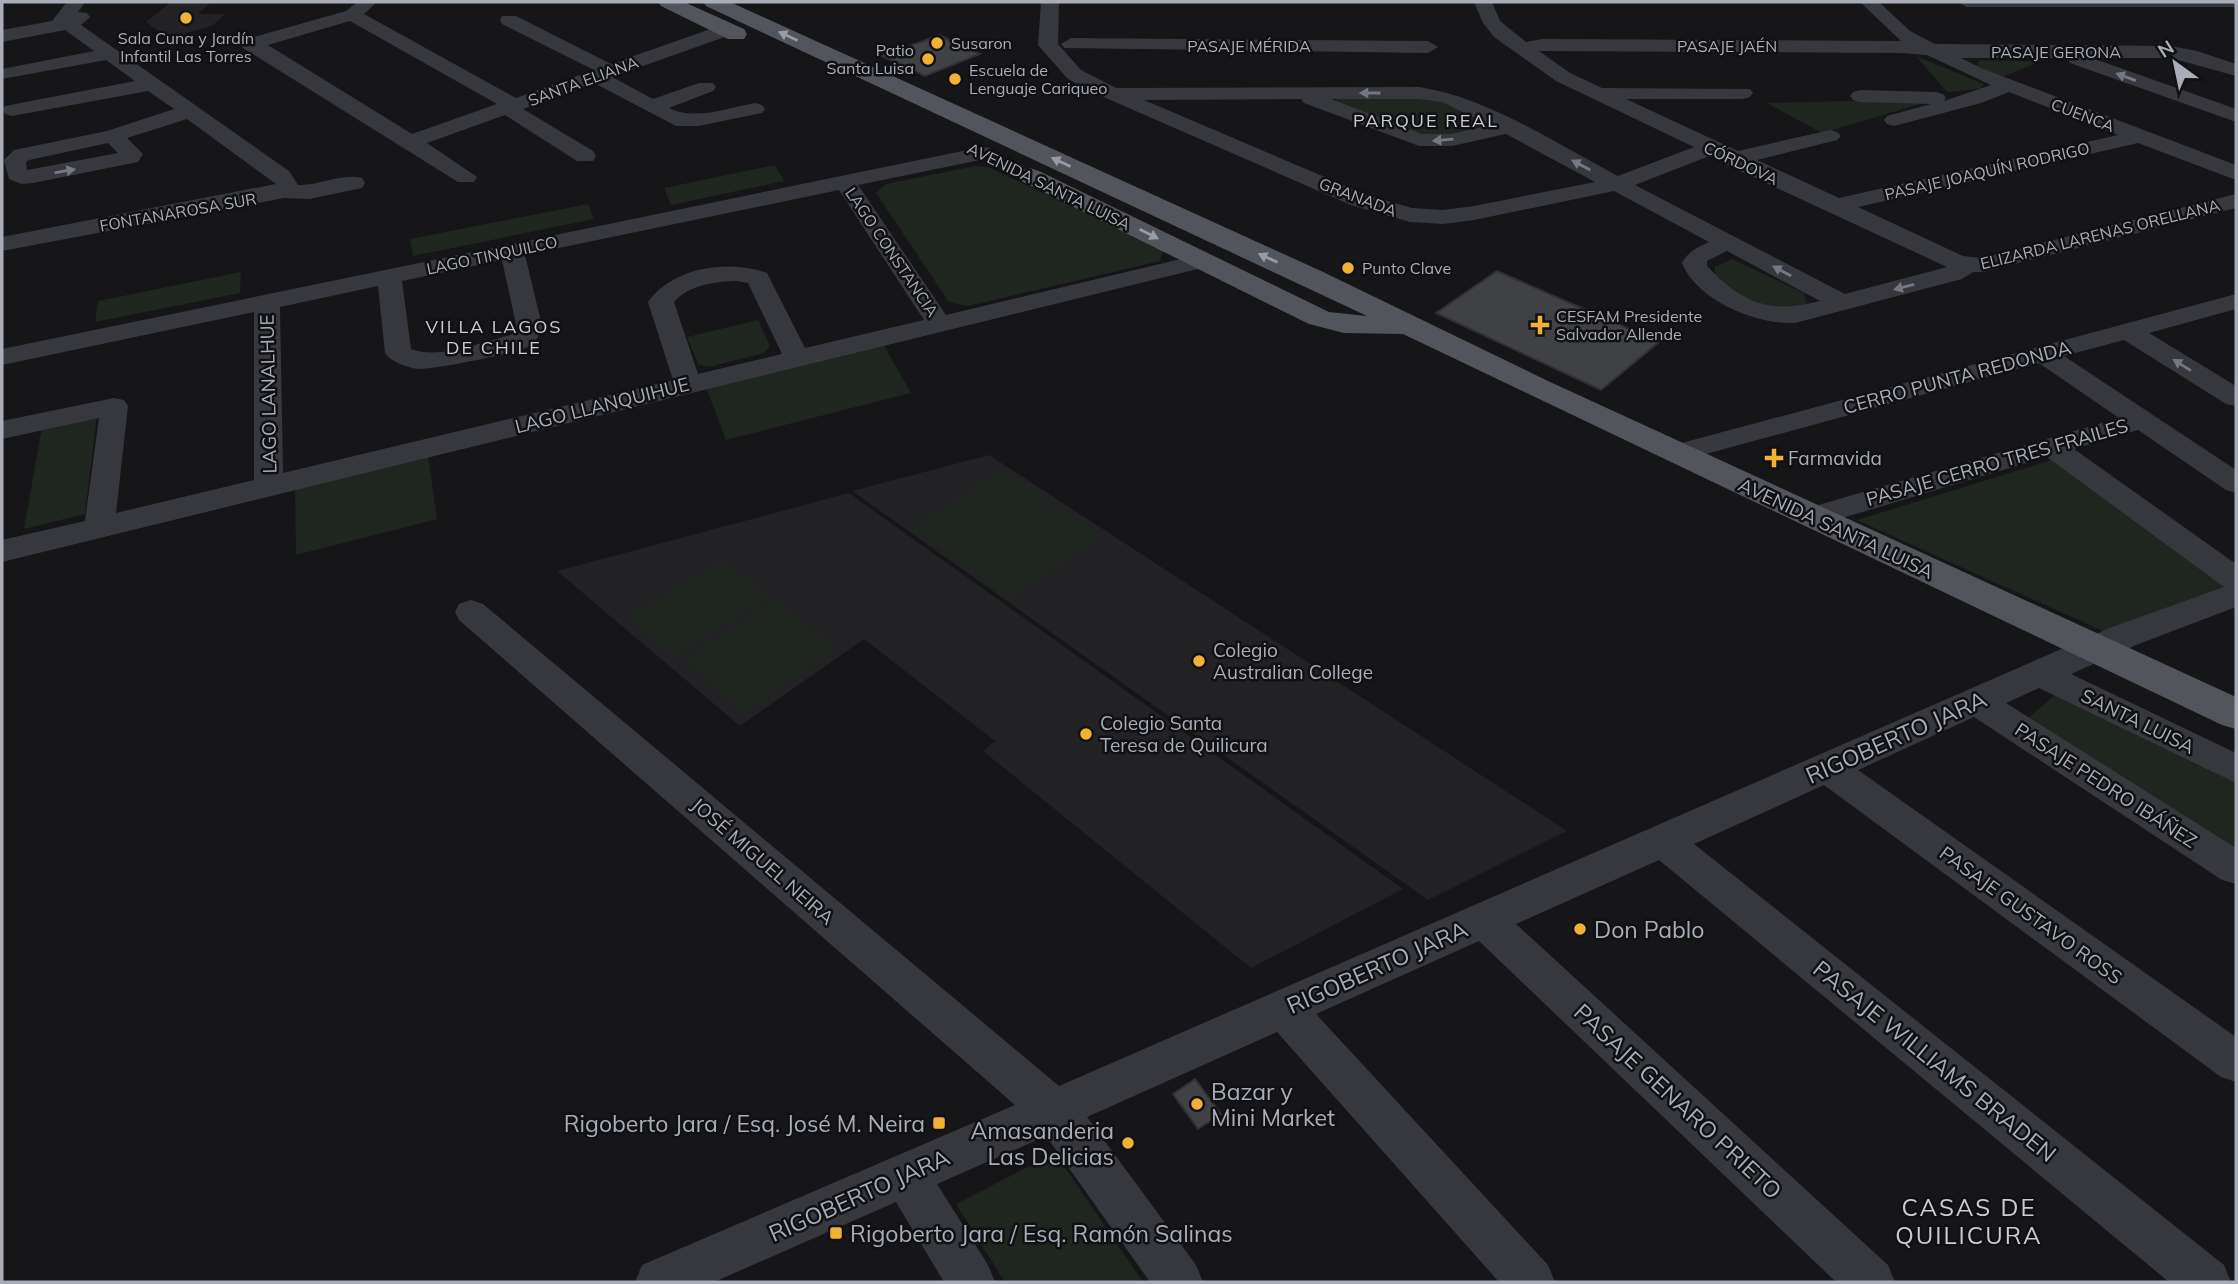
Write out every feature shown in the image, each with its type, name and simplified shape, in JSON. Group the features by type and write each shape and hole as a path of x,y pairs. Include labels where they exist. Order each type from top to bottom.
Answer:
{"main road":[{"path":"668,2 869,99"},
{"name":"AVENIDA SANTA LUISA","path":"713,2 1329,286 1812,517 2236,714"},
{"path":"924,125 920,118 930,112 954,111"},
{"name":"AVENIDA SANTA LUISA","path":"946,136 1302,310 1327,320 1400,327 1437,339"},
{"path":"1302,310 1329,303 1332,299 1329,286"}],"street":[{"path":"76,2 60,20 281,176 287,184 284,191"},
{"path":"2,36 68,24 80,18 95,2"},
{"path":"368,2 352,15 281,35 246,34 239,37 466,177"},
{"name":"GRANADA","path":"1050,2 1048,45 1067,52 1083,81 1359,200 1410,215 1443,217 1617,184"},
{"name":"CÓRDOVA","path":"1483,2 1495,27 1519,32 1551,71 1941,258 1967,265"},
{"name":"CUENCA","path":"1869,2 1903,35 1954,63 2007,86 2236,173"},
{"name":"CUENCA","path":"1893,2 1924,33 1933,51"},
{"path":"1967,2 2236,2"},
{"path":"2179,2 2236,20"},
{"name":"SANTA ELIANA","path":"352,15 514,105 726,30"},
{"path":"509,20 554,43 671,118 690,121 755,109"},
{"path":"1067,52 1072,20"},
{"name":"PASAJE JAÉN","path":"1519,32 1542,45 1888,47 1933,51"},
{"path":"554,43 583,33"},
{"name":"PASAJE MÉRIDA","path":"1067,52 1428,47"},
{"name":"PASAJE GERONA","path":"1933,51 2180,53 2236,70"},
{"path":"2061,53 2236,116"},
{"path":"4,74 109,54"},
{"path":"12,110 151,83"},
{"path":"1894,120 1974,99 2007,86"},
{"path":"652,107 706,87"},
{"name":"GRANADA","path":"1296,93 1419,140 1452,140 1510,127"},
{"path":"1595,93 1743,93"},
{"name":"GRANADA","path":"1113,94 1437,95 1460,102 1510,127 1843,303"},
{"path":"1860,96 1974,99"},
{"path":"410,142 514,105 515,114 585,156"},
{"path":"112,136 191,111"},
{"path":"1733,159 1830,136 1806,126"},
{"name":"PASAJE JOAQUÍN RODRIGO","path":"1834,206 2140,136"},
{"path":"1617,184 1711,148"},
{"name":"LAGO TINQUILCO","path":"2,357 982,153"},
{"name":"LAGO CONSTANCIA","path":"845,182 939,323"},
{"name":"FONTANAROSA SUR","path":"2,244 284,191 302,192 354,183"},
{"name":"ELIZARDA LARENAS ORELLANA","path":"1727,242 1698,256 1694,263 1696,268 1749,309 1767,315 1787,317 1952,274 1967,265 1983,265 2236,201"},
{"path":"389,276 398,353 419,361 444,359 520,341 530,330 512,251"},
{"name":"LAGO LLANQUIHUE","path":"2,551 1202,261"},
{"path":"688,384 661,302 663,295 678,284 734,272 758,278 797,358"},
{"name":"CERRO PUNTA REDONDA","path":"1677,453 2236,301"},
{"name":"LAGO LANALHUE","path":"267,302 269,486"},
{"path":"2210,309 2236,324"},
{"path":"2128,331 2236,398"},
{"path":"2043,354 2236,483"},
{"path":"2,430 114,405 99,527"},
{"name":"PASAJE CERRO TRES FRAILES","path":"1812,517 2142,420"},
{"path":"2051,446 2236,580"},
{"name":"RIGOBERTO JARA","path":"679,1278 905,1174 2039,673 2124,636 2236,595"},
{"name":"JOSÉ MIGUEL NEIRA","path":"471,612 1054,1110 1179,1282"},
{"name":"SANTA LUISA","path":"2039,673 2236,769"},
{"name":"PASAJE PEDRO IBÁÑEZ","path":"1976,701 2236,868"},
{"name":"PASAJE GUSTAVO ROSS","path":"1826,768 2236,1062"},
{"name":"PASAJE WILLIAMS BRADEN","path":"1662,840 2207,1282"},
{"name":"PASAJE GENARO PRIETO","path":"1484,920 1871,1282"},
{"path":"1283,1008 1531,1282"},
{"path":"905,1174 971,1282"}],"shaded area":[{"name":"Sala Cuna y Jardín Infantil Las Torres","path":"171,2 211,2 198,14 225,14 212,26 168,38 146,22"},
{"path":"1916,56 1984,84 1979,89 1947,92"},
{"path":"1980,60 2041,61 2000,78 1977,66"},
{"path":"1440,98 1491,126 1481,131 1423,138 1334,103 1336,99"},
{"path":"1937,99 1822,133 1767,103"},
{"path":"775,165 784,181 671,205 664,188"},
{"path":"975,166 988,167 1163,250 1160,261 968,306 949,302 876,193 886,184"},
{"path":"588,204 594,219 413,256 410,239"},
{"path":"1732,259 1804,293 1807,305 1755,308 1715,276 1715,267"},
{"path":"241,272 240,293 95,322 98,301"},
{"path":"758,320 770,346 764,353 709,367 698,364 687,337"},
{"path":"882,342 911,393 726,440 705,385"},
{"path":"97,415 85,514 24,529 42,427"},
{"name":"Colegio Australian College","path":"989,455 1567,831 1428,900 852,491"},
{"path":"428,456 437,519 296,555 295,489"},
{"path":"2058,458 2228,586 2105,632 1857,520"},
{"path":"1003,469 1050,499 961,562 912,529"},
{"name":"Colegio Santa Teresa de Quilicura","path":"849,493 1403,889 1251,968 983,751 995,741 864,639 740,726 557,571"},
{"path":"1052,503 1102,535 1010,599 961,564"},
{"path":"724,561 768,598 673,657 629,617"},
{"path":"776,601 836,650 744,712 684,659"},
{"path":"2058,692 2236,780 2236,854 2026,720"},
{"path":"1055,1153 1143,1282 1005,1282 956,1204"}],"building":[{"name":"Patio Santa Luisa","path":"939,35 980,54 925,76 882,56"},
{"name":"CESFAM Presidente Salvador Allende","path":"1497,271 1659,342 1601,390 1436,313"},
{"name":"Bazar y Mini Market","path":"1195,1079 1221,1114 1198,1129 1173,1094"}],"place":[{"name":"Sala Cuna y Jardín Infantil Las Torres","path":"186,18"},
{"name":"Susaron","path":"937,43"},
{"name":"Patio Santa Luisa","path":"928,59"},
{"name":"Escuela de Lenguaje Cariqueo","path":"955,79"},
{"name":"Punto Clave","path":"1348,268"},
{"name":"CESFAM Presidente Salvador Allende","path":"1540,325"},
{"name":"Farmavida","path":"1774,458"},
{"name":"Colegio Australian College","path":"1199,661"},
{"name":"Colegio Santa Teresa de Quilicura","path":"1086,734"},
{"name":"Don Pablo","path":"1580,929"},
{"name":"Bazar y Mini Market","path":"1197,1104"},
{"name":"Rigoberto Jara / Esq. José M. Neira","path":"939,1123"},
{"name":"Amasanderia Las Delicias","path":"1128,1143"},
{"name":"Rigoberto Jara / Esq. Ramón Salinas","path":"836,1233"}],"district":[{"name":"PARQUE REAL","path":"1426,120"},
{"name":"VILLA LAGOS DE CHILE","path":"494,336"},
{"name":"CASAS DE QUILICURA","path":"1969,1221"}]}
